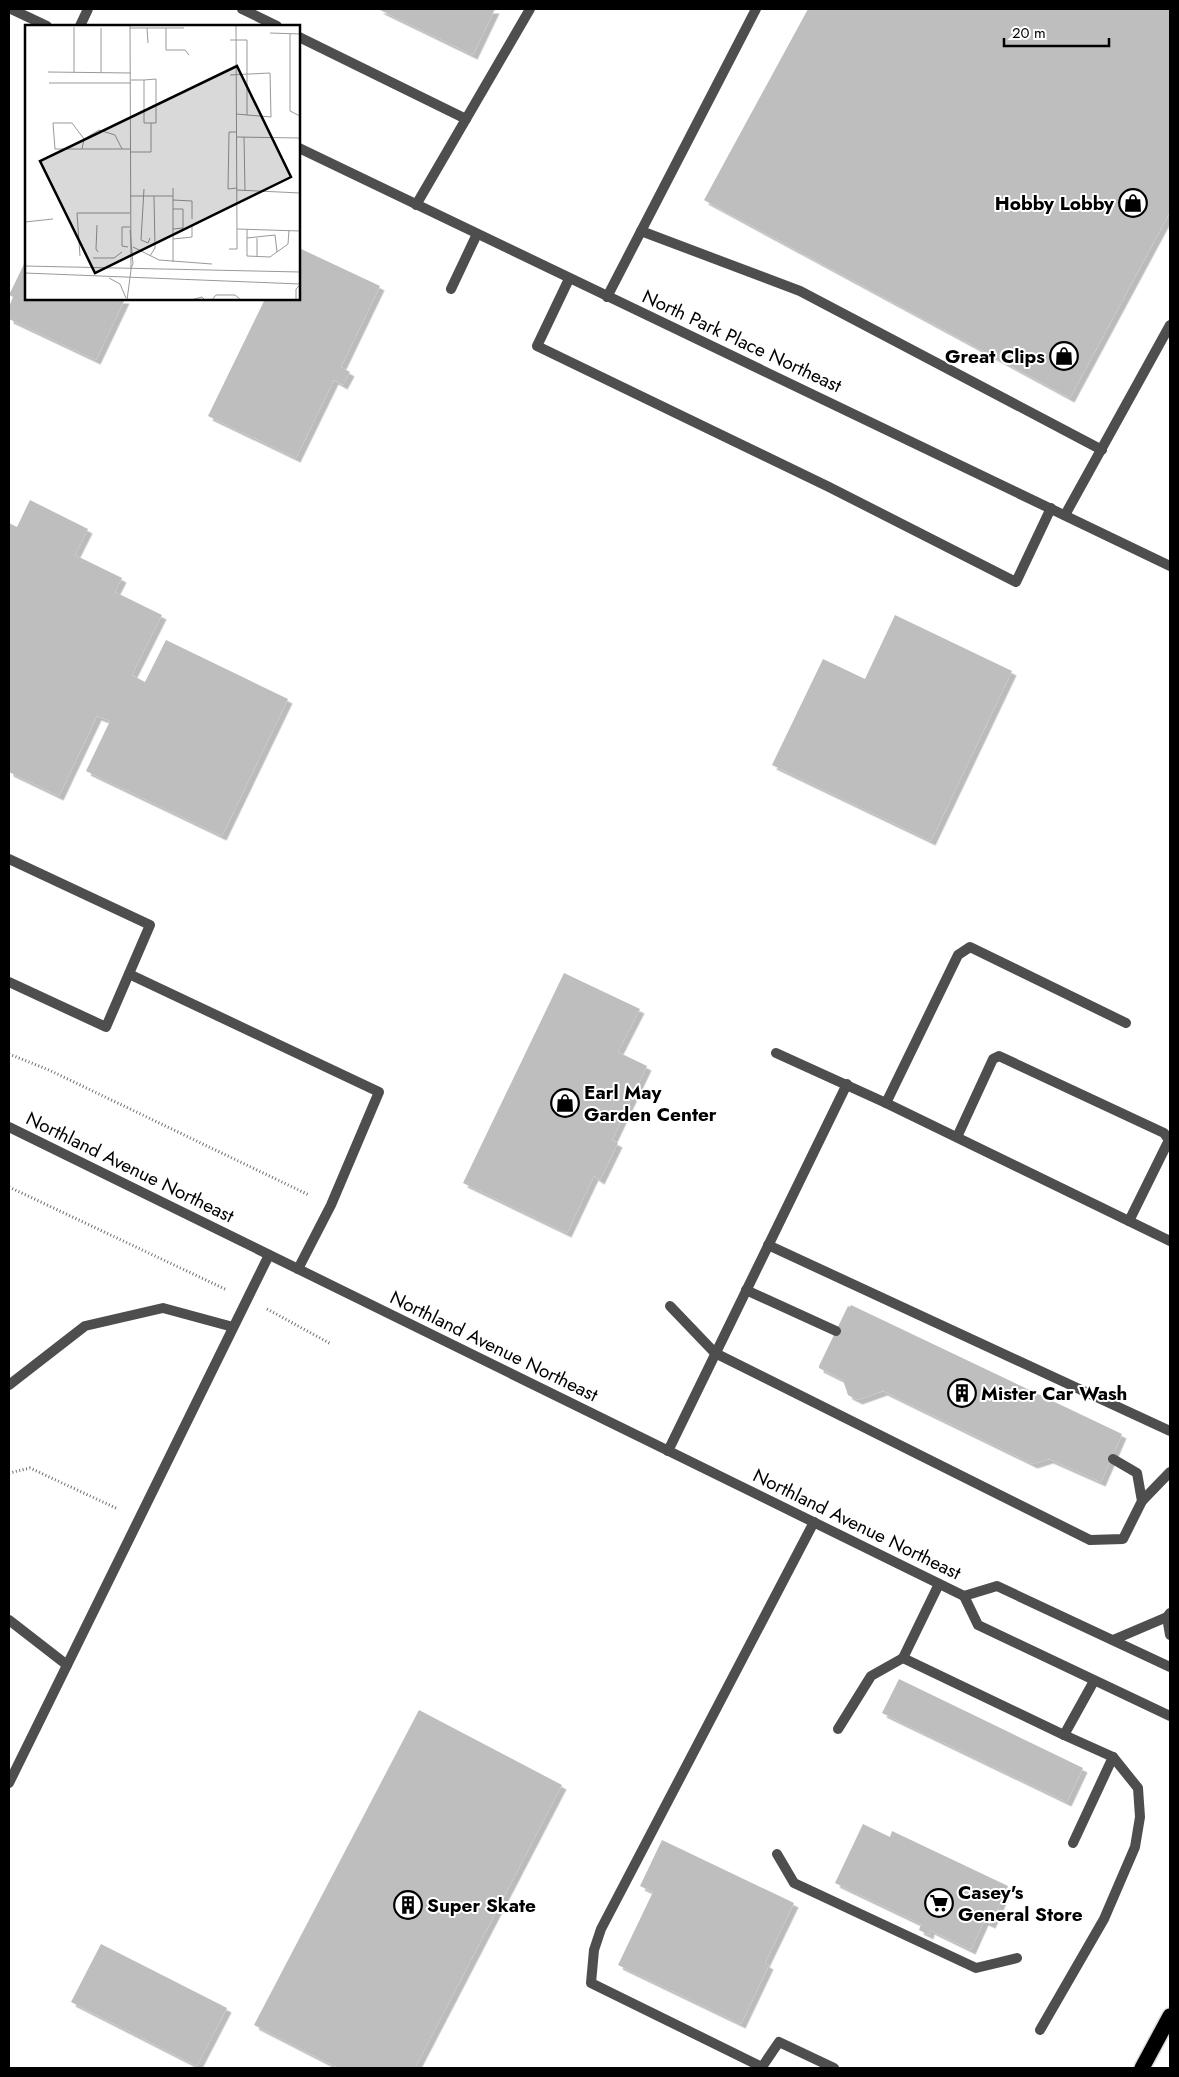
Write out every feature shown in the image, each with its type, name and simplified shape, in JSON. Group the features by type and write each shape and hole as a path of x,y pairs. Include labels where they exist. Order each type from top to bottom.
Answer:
{"highway":[{"path":"1142,2068 1170,2016"}],"street":[{"path":"11,9 45,25"},
{"path":"80,25 88,9"},
{"path":"242,9 275,25"},
{"path":"416,205 530,9"},
{"path":"607,297 756,9"},
{"path":"300,37 466,119"},
{"name":"North Park Place Northeast","path":"300,148 1170,566"},
{"path":"641,231 800,291 1102,450"},
{"path":"451,288 477,234"},
{"path":"569,279 537,346 829,488 1016,582 1051,508"},
{"path":"1065,515 1170,325"},
{"path":"9,859 150,925 106,1027 9,982"},
{"path":"886,1103 958,955 970,947 1126,1023"},
{"path":"129,974 379,1092 330,1205 298,1270"},
{"path":"776,1053 847,1084 1170,1240"},
{"path":"957,1137 993,1059 1000,1056 1164,1133 1168,1140 1129,1221"},
{"path":"668,1451 847,1084"},
{"name":"Northland Avenue Northeast","path":"9,1127 964,1596 978,1625 1170,1716"},
{"path":"768,1245 1170,1431"},
{"path":"9,1783 269,1255"},
{"path":"746,1290 836,1331"},
{"path":"670,1306 716,1353 1090,1540 1123,1539 1142,1501 1170,1472"},
{"path":"9,1385 85,1326 162,1308 233,1327"},
{"path":"1112,1459 1137,1473 1142,1501"},
{"path":"814,1522 601,1929 594,1950 591,1983 762,2068 779,2042 834,2068"},
{"path":"838,1729 870,1676 903,1658 939,1584"},
{"name":"Northland Avenue Northeast","path":"964,1596 997,1586 1170,1667"},
{"path":"1113,1640 1169,1615 1170,1635"},
{"path":"9,1620 67,1665"},
{"path":"903,1658 1113,1757 1138,1788 1140,1817 1135,1847 1104,1919 1040,2030"},
{"path":"1064,1735 1094,1681"},
{"path":"1073,1843 1113,1757"},
{"path":"777,1854 794,1883 976,1968 1017,1958"}],"path":[{"path":"9,1054 57,1074 330,1205"},
{"path":"9,1187 246,1299 331,1344"},
{"path":"9,1473 30,1468 139,1519"}],"building":[{"path":"378,9 495,9 473,55"},
{"path":"808,9 1170,9 1170,212 1070,398 704,200"},
{"path":"300,248 380,286 341,367 350,372 343,385 334,380 296,458 208,416 265,300 300,300"},
{"path":"25,262 25,300 125,300 96,360 9,319 9,307 13,297 9,295"},
{"path":"30,500 88,529 75,555 122,578 115,592 162,615 132,675 145,682 166,640 288,699 222,836 86,771 110,721 97,716 59,796 9,772 9,523 17,527"},
{"path":"895,615 1012,671 931,841 772,765 823,659 865,679"},
{"name":"Earl May Garden Center","path":"564,973 640,1009 618,1052 647,1066 612,1140 618,1143 600,1180 594,1176 567,1233 463,1183"},
{"name":"Mister Car Wash","path":"851,1305 1122,1434 1101,1482 1049,1459 1033,1464 883,1391 858,1400 848,1395 843,1380 819,1368 819,1366 848,1306 850,1307"},
{"path":"899,1679 1083,1768 1067,1802 882,1713"},
{"name":"Super Skate","path":"419,1710 562,1785 415,2068 338,2068 254,2025"},
{"name":"Casey's General Store","path":"863,1824 890,1837 892,1831 1008,1886 991,1924 984,1921 971,1950 930,1930 929,1935 919,1930 921,1924 835,1883"},
{"path":"662,1840 794,1903 765,1963 769,1965 741,2024 618,1965 653,1892 640,1886"},
{"path":"101,1944 227,2008 197,2066 71,2002"}],"place":[{"name":"Hobby Lobby","path":"1133,203"},
{"name":"Great Clips","path":"1064,356"},
{"name":"Earl May Garden Center","path":"565,1103"},
{"name":"Mister Car Wash","path":"962,1393"},
{"name":"Casey's General Store","path":"939,1903"},
{"name":"Super Skate","path":"408,1905"}]}
